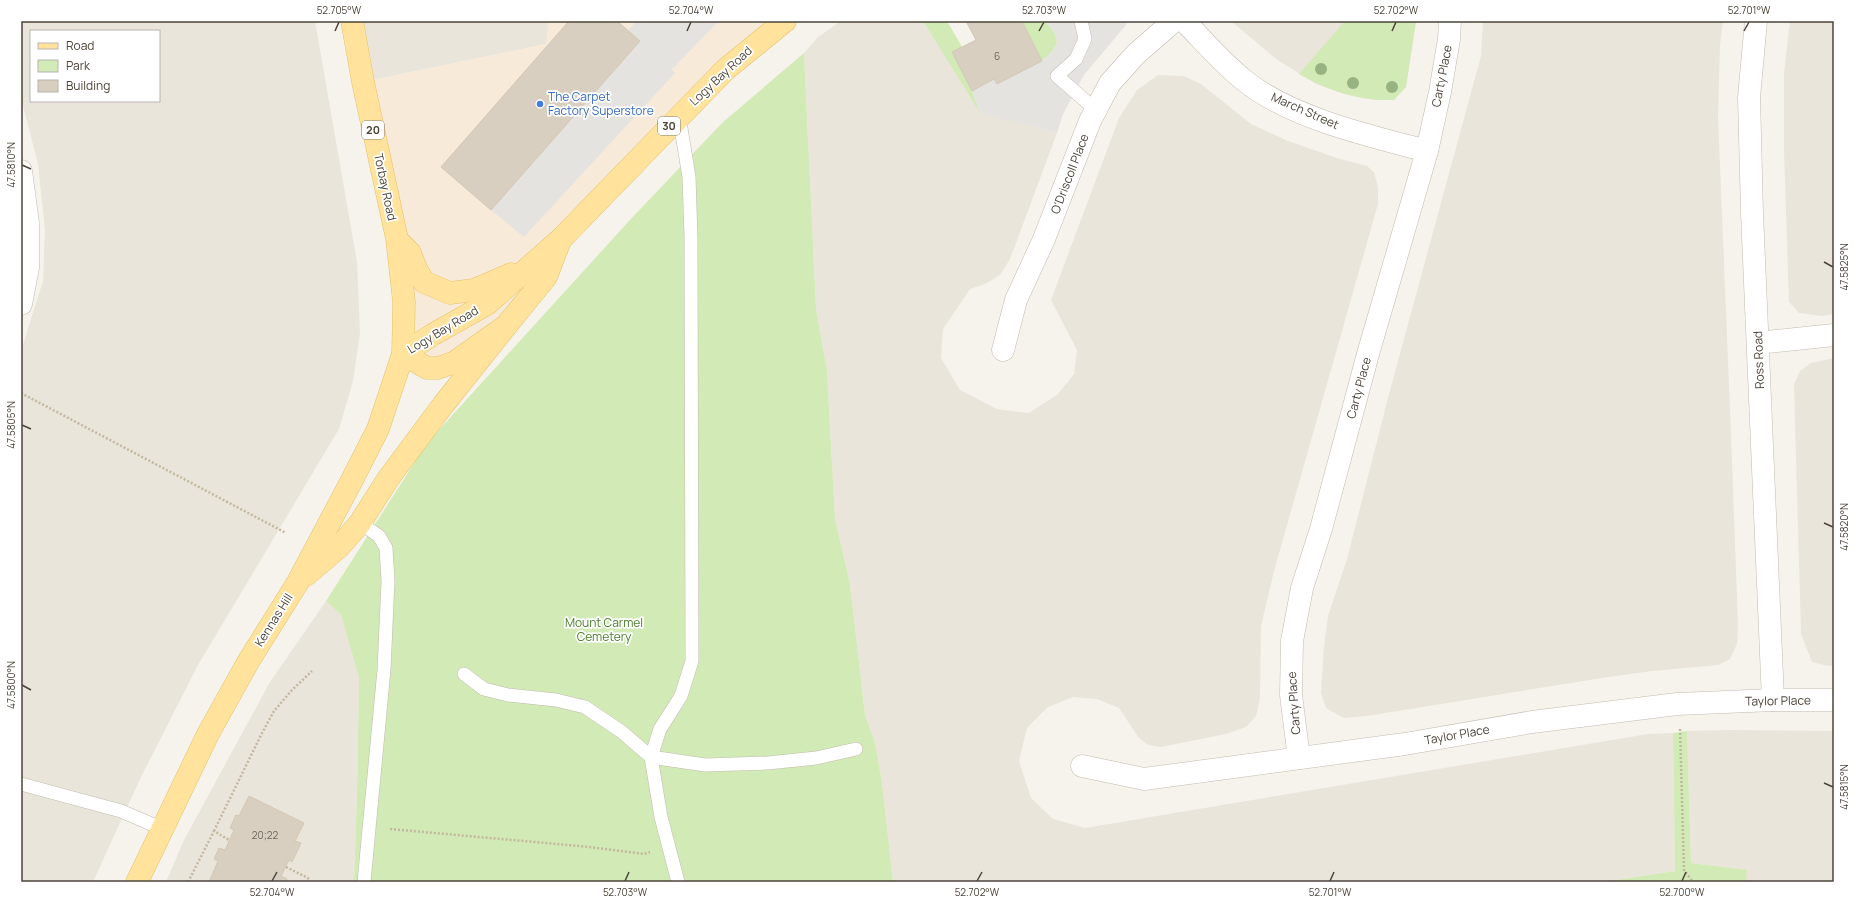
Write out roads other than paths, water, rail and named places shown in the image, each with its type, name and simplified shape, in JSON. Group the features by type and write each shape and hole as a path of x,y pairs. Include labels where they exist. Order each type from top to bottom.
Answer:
{"main road":[{"name":"Torbay Road","path":"352,21 363,82 397,239 404,302 403,354"},
{"name":"Logy Bay Road","path":"561,239 546,278 506,326 455,362 438,368 427,368 403,354 432,335 487,304 561,239 725,70 781,22"},
{"path":"397,239 410,253 417,271 424,282 450,293 474,290 508,274 523,272"},
{"path":"298,582 339,547 360,523 388,478 443,405 506,326"},
{"name":"Kennas Hill","path":"137,882 208,734 248,662 298,582 378,429 403,354"}],"street":[{"name":"O'Driscoll Place","path":"1003,350 1016,300 1044,239 1075,158 1096,110 1110,83 1136,54 1174,21"},
{"name":"March Street","path":"1184,21 1246,82 1282,104 1337,126 1427,151"},
{"name":"Carty Place","path":"1299,758 1291,695 1292,641 1302,588 1321,529 1368,354 1427,151 1440,92 1449,39 1450,21"},
{"name":"Ross Road","path":"1756,21 1749,97 1752,213 1773,700"},
{"path":"21,171 28,223 28,268 21,304"},
{"path":"1758,343 1834,335"},
{"name":"Taylor Place","path":"1082,766 1144,779 1405,744 1532,722 1677,704 1773,700 1834,700"}],"lane":[{"path":"1081,21 1085,39 1076,59 1057,76 1096,110"},
{"path":"678,882 661,817 651,757 660,729 681,696 692,661 691,237 689,177 679,116"},
{"path":"360,523 379,536 386,548 388,581 384,670 364,882"},
{"path":"464,674 484,689 508,695 556,700 585,707 622,732 651,757 705,765 768,763 816,758 856,749"},
{"path":"21,784 121,811 163,828"}],"place":[{"name":"The Carpet Factory Superstore","path":"540,104"}],"park label":[{"name":"Mount Carmel Cemetery","path":"604,630"}]}
